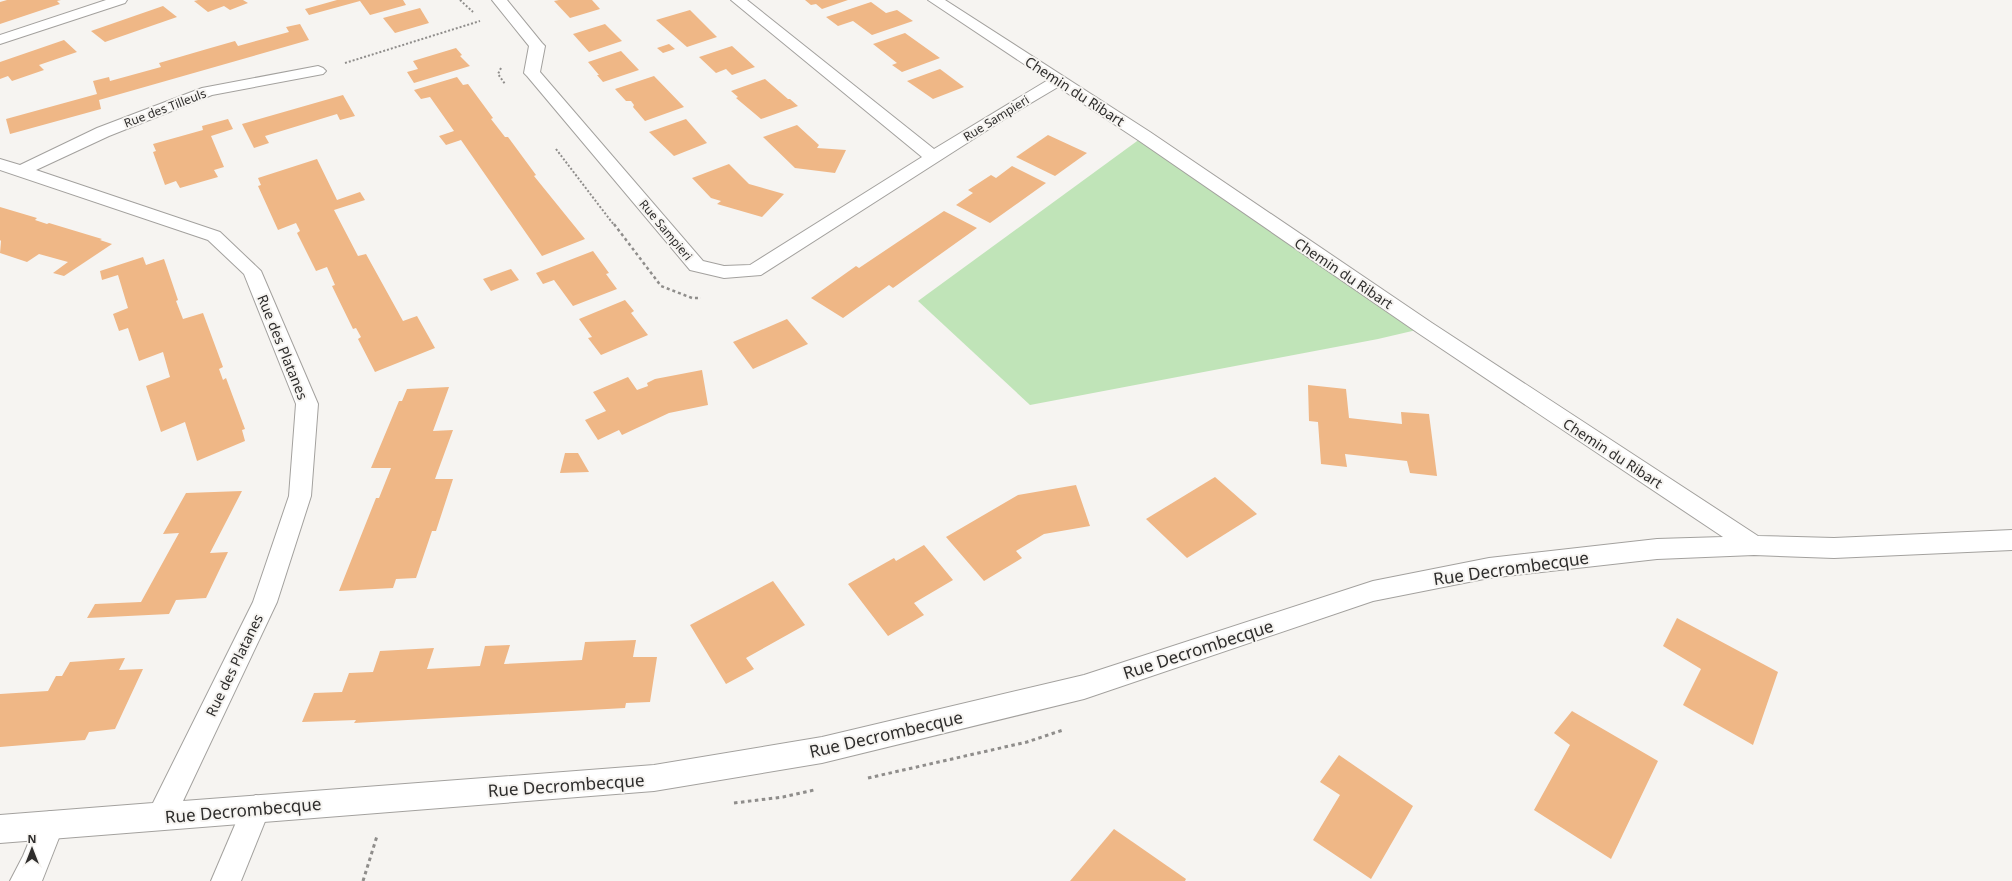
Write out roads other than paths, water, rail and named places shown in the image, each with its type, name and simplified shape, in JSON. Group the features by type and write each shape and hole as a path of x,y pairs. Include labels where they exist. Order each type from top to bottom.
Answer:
{"street":[{"path":"0,40 120,0"},
{"name":"Rue Sampieri","path":"499,0 537,46 532,73 697,266 724,272 754,271 933,157 1059,80"},
{"path":"738,0 933,157"},
{"name":"Chemin du Ribart","path":"935,0 1059,80 1426,328 1754,545"},
{"name":"Rue des Tilleuls","path":"21,171 102,132 208,91 318,72"},
{"name":"Rue des Platanes","path":"0,164 214,236 252,271 307,404 300,496 265,602 186,763 162,816"},
{"name":"Rue Decrombecque","path":"0,829 654,778 822,750 1084,687 1373,591 1490,568 1657,549 1754,545 1834,548 2012,540"},
{"path":"226,881 256,809"},
{"path":"26,881 34,866 50,825"}]}
